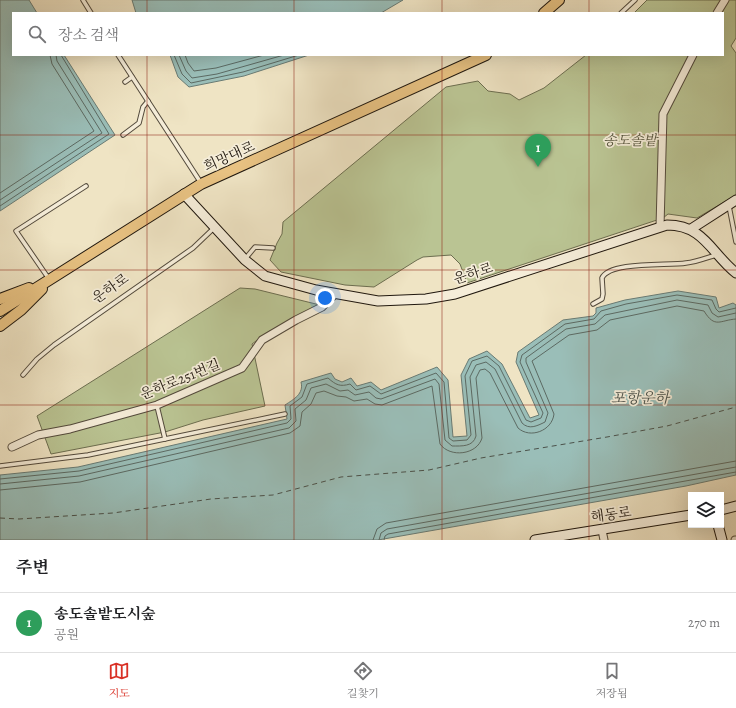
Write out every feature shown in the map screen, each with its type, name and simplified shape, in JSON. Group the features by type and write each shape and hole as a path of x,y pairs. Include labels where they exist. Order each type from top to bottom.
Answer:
{"main road":[{"path":"545,12 558,0"},
{"name":"희망대로","path":"0,311 201,184 484,56"},
{"path":"0,299 49,280"},
{"path":"0,326 21,310 49,280"}],"street":[{"path":"718,12 725,0"},
{"path":"660,227 662,114 692,56"},
{"name":"운하로","path":"184,194 258,272 272,278 335,294 388,301 426,300 446,296 660,227 674,225 691,229 700,234 736,273"},
{"path":"691,229 732,202"},
{"name":"운하로251번길","path":"12,446 38,435 70,429 156,404 242,368 262,340 322,307 335,294"},
{"path":"724,509 736,506"},
{"name":"해동로","path":"535,540 688,516"},
{"path":"719,528 722,540"},
{"path":"602,530 604,540"}],"lane":[{"path":"83,0 90,12"},
{"path":"622,12 635,0"},
{"path":"119,56 201,184"},
{"path":"125,82 132,77"},
{"path":"123,135 139,123 142,107 148,101"},
{"path":"49,280 16,231 86,186"},
{"path":"732,202 736,242"},
{"name":"운하로","path":"23,375 37,359 54,345 193,248 215,227"},
{"path":"245,260 255,247 273,248"},
{"path":"593,304 602,299 602,278 610,270 630,266 688,263 717,254"},
{"path":"156,404 165,439"},
{"path":"0,466 88,455 285,414"}],"green space":[{"name":"송도솔밭","path":"647,0 736,0 736,38 731,46 736,53 736,195 697,218 668,214 663,218 467,283 460,264 451,255 423,257 374,287 345,285 281,272 270,260 282,234 283,222 446,87 478,81 488,91 510,94 519,100 544,88 585,56 724,56 724,12 635,12"},
{"path":"240,288 255,289 320,305 268,332 252,344 265,406 203,420 165,432 51,454 37,416"}],"water":[{"path":"0,0 29,0 36,12 12,12 12,56 65,56 115,135 0,211"},
{"path":"132,0 403,0 383,12 136,12"},
{"path":"170,56 306,56 244,76 189,87 178,77"},
{"name":"포항운하","path":"678,291 716,297 719,308 733,303 736,305 736,475 686,486 378,540 0,540 0,475 78,467 287,419 285,405 298,396 302,386 301,382 331,373 335,379 342,382 351,378 357,386 371,382 381,390 437,367 448,380 453,437 467,436 461,375 469,359 487,351 502,364 530,418 539,415 516,362 518,352 563,320 593,316 596,313 596,308 625,300"}],"ferry route":[{"path":"0,518 19,519 113,513 211,499 273,495 341,477 429,470 481,458 667,426 736,407"}],"place":[{"name":"송도솔밭도시숲","path":"538,167"}]}
